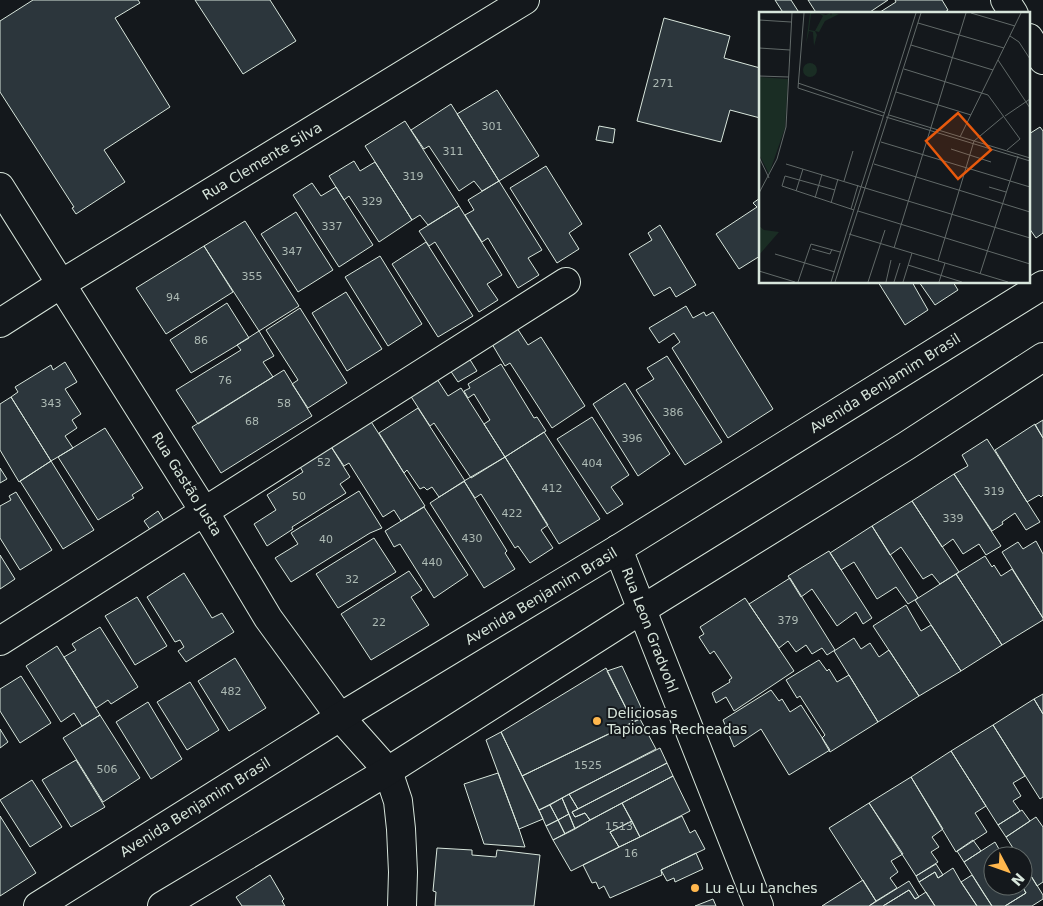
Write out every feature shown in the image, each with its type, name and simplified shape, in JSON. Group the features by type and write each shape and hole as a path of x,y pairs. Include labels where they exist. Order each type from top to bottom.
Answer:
{"street":[{"name":"Rua Clemente Silva","path":"0,323 525,0"},
{"path":"1005,0 1013,12"},
{"path":"1030,40 1043,60"},
{"name":"Rua Gastão Justa","path":"0,187 204,511 268,618 340,717 388,772"},
{"path":"0,641 566,282"},
{"name":"Avenida Benjamim Brasil","path":"38,906 340,717 618,549 1043,285"},
{"path":"162,906 388,772 642,610 906,446 1043,357"},
{"name":"Rua Leon Gradvohl","path":"618,549 759,906"},
{"path":"388,772 398,801 401,829 402,906"}],"building":[{"path":"33,0 138,0 140,3 115,18 170,107 104,150 125,182 76,214 72,208 74,207 0,92 0,21"},
{"path":"195,0 270,0 296,41 243,74"},
{"path":"775,0 791,0 799,12 783,12"},
{"path":"808,0 888,0 870,12 816,12"},
{"path":"895,0 942,0 948,10 945,12 880,12 896,2"},
{"path":"664,18 730,36 724,58 759,68 759,118 730,110 721,142 637,121"},
{"path":"497,90 539,156 499,181 457,114"},
{"path":"451,104 499,181 482,191 474,181 459,191 429,146 424,149 411,130"},
{"path":"405,121 459,206 428,225 420,215 412,220 365,146"},
{"path":"599,126 615,129 613,143 596,140"},
{"path":"1040,127 1043,131 1043,233 1036,238 1030,229 1030,133"},
{"path":"354,161 360,171 375,162 412,220 379,242 349,196 344,200 329,176"},
{"path":"546,166 582,224 569,233 579,249 557,263 510,188"},
{"path":"499,181 542,250 528,258 539,275 518,288 488,238 482,242 465,215 474,210 468,200"},
{"path":"312,183 321,196 336,187 373,245 339,267 293,195"},
{"path":"759,199 759,257 739,269 716,234 757,207 753,203"},
{"path":"459,206 502,275 487,284 498,300 479,312 435,242 429,246 419,231"},
{"path":"296,212 333,270 298,292 261,234"},
{"path":"245,221 299,306 259,331 204,246"},
{"path":"660,225 696,285 676,297 670,287 654,296 629,254 652,240 648,233"},
{"path":"426,242 473,316 438,337 392,264"},
{"path":"204,246 233,292 166,334 136,288"},
{"path":"380,256 422,324 388,346 345,277"},
{"path":"879,284 913,284 928,310 905,325"},
{"path":"920,284 954,284 958,290 935,305"},
{"path":"346,292 382,349 347,371 312,313"},
{"path":"227,303 249,338 191,373 170,340"},
{"path":"686,306 693,318 704,312 706,316 713,312 773,409 728,438 672,348 680,342 674,333 659,343 649,328"},
{"path":"300,308 347,383 308,408 292,384 298,380 266,330"},
{"path":"517,328 528,345 541,337 585,406 552,428 510,363 505,366 492,344"},
{"path":"259,331 274,356 263,362 273,377 198,424 176,390 241,350 237,345"},
{"path":"667,356 722,442 685,465 636,390 654,379 647,368"},
{"path":"469,358 477,371 458,382 450,370"},
{"path":"65,362 77,382 65,389 81,414 72,420 77,428 65,436 73,448 51,461 11,397 18,392 15,387 51,365 53,370"},
{"path":"501,364 534,418 537,417 546,431 505,457 484,424 490,420 474,394 468,398 464,391 470,388 468,384"},
{"path":"284,370 312,416 221,473 192,427"},
{"path":"437,379 448,396 461,388 505,457 471,478 434,423 430,426 410,395"},
{"path":"625,383 670,454 638,476 593,404"},
{"path":"11,397 51,461 19,482 0,450 0,404"},
{"path":"418,408 465,481 439,497 432,487 427,490 424,487 420,489 407,470 404,473 379,433"},
{"path":"592,417 629,475 611,487 623,504 607,514 557,439"},
{"path":"370,420 425,506 401,521 394,510 383,517 349,463 344,466 330,445"},
{"path":"1043,420 1043,438 1035,425"},
{"path":"1035,424 1043,438 1043,495 1041,497 1039,495 1027,502 995,450"},
{"path":"105,428 143,488 132,495 134,498 98,520 58,457"},
{"path":"544,432 600,519 559,544 505,457"},
{"path":"987,439 1040,522 1026,530 1015,513 992,531 954,474 968,466 962,455"},
{"path":"330,445 350,477 340,484 346,493 292,527 293,529 267,546 254,524 276,510 267,495 303,472 299,465"},
{"path":"505,457 548,525 541,530 553,548 530,563 518,546 515,548 481,494 475,498 464,481"},
{"path":"51,461 94,530 63,549 20,481"},
{"path":"0,468 7,479 0,483"},
{"path":"954,474 1001,546 986,555 979,544 963,554 953,539 942,547 912,501"},
{"path":"464,481 507,551 505,553 515,569 484,588 430,503"},
{"path":"359,491 382,528 370,533 291,582 275,558 298,544 291,533"},
{"path":"16,492 52,550 20,570 0,538 0,506 11,500 9,496"},
{"path":"912,501 959,572 940,584 932,574 923,579 901,547 890,555 872,526"},
{"path":"424,507 468,575 434,598 400,544 394,547 385,531"},
{"path":"158,511 167,526 153,534 144,521"},
{"path":"872,526 918,598 908,604 896,587 877,599 854,562 841,570 830,553"},
{"path":"374,538 396,572 338,608 316,574"},
{"path":"1036,541 1043,554 1043,618 1002,552 1018,542 1023,549"},
{"path":"829,551 872,618 863,624 856,612 837,626 812,589 801,597 788,576"},
{"path":"0,555 15,579 0,589"},
{"path":"985,556 1001,576 1012,569 1043,618 1043,620 1002,645 956,574"},
{"path":"409,571 422,590 411,597 429,625 371,660 341,614"},
{"path":"184,573 212,618 222,613 234,632 186,662 178,651 184,647 180,640 175,642 147,597"},
{"path":"956,574 1002,645 961,671 915,600"},
{"path":"790,578 835,650 827,655 822,648 812,654 806,645 796,652 788,641 779,648 749,604"},
{"path":"137,597 167,646 135,665 105,616"},
{"path":"745,598 794,671 734,711 726,697 716,703 712,693 730,682 729,680 732,678 714,651 710,654 699,637 704,634 700,627"},
{"path":"906,605 921,631 931,625 961,671 919,696 873,626"},
{"path":"100,627 138,687 111,704 108,700 96,708 64,657 76,650 72,644"},
{"path":"854,638 861,649 870,643 879,657 889,650 919,696 878,722 834,651"},
{"path":"57,646 100,715 82,726 74,713 61,722 26,666"},
{"path":"235,658 266,708 229,731 198,681"},
{"path":"819,660 827,671 829,669 837,682 849,675 878,722 830,752 822,738 825,735 800,696 797,698 786,680"},
{"path":"622,666 645,716 633,722 607,671"},
{"path":"606,668 633,722 522,776 501,732"},
{"path":"21,676 51,723 20,743 0,711 0,689"},
{"path":"190,682 219,730 187,750 157,702"},
{"path":"771,690 779,701 782,699 790,712 801,705 830,750 789,775 761,729 734,747 723,720"},
{"path":"1043,694 1043,714 1034,699"},
{"path":"1034,699 1043,714 1043,797 1040,799 993,725"},
{"path":"148,702 182,759 151,779 116,722"},
{"path":"100,715 140,778 103,802 63,738"},
{"path":"640,719 656,749 539,810 522,776"},
{"path":"993,725 1025,776 1013,783 1021,796 1013,801 1020,811 998,825 951,751"},
{"path":"0,729 8,742 0,748"},
{"path":"501,732 543,819 519,829 486,740"},
{"path":"660,748 667,763 578,809 569,794"},
{"path":"951,751 986,806 975,813 987,832 956,852 911,777"},
{"path":"76,760 105,807 71,827 42,780"},
{"path":"667,763 673,776 590,820 585,813 575,817 572,812"},
{"path":"498,773 525,847 484,844 464,784"},
{"path":"673,776 690,811 640,837 622,803"},
{"path":"911,777 943,829 932,837 939,847 931,852 938,862 916,876 869,803"},
{"path":"32,780 62,827 30,847 0,800"},
{"path":"569,794 578,809 572,812 575,817 585,813 590,820 575,829 562,798"},
{"path":"562,798 569,814 558,820 550,805"},
{"path":"622,803 632,821 610,832 619,847 571,871 553,840"},
{"path":"869,803 903,854 891,861 898,872 890,878 897,888 876,901 829,828"},
{"path":"550,805 558,820 546,826 539,810"},
{"path":"1022,810 1030,821 1006,837 998,825"},
{"path":"569,814 575,829 565,834 558,820"},
{"path":"0,816 36,873 0,896"},
{"path":"682,816 690,833 695,830 705,849 661,870 662,875 610,898 604,886 599,889 596,882 592,883 583,865"},
{"path":"1036,817 1043,827 1043,882 1037,886 1033,879 1033,846 1012,846 1006,837"},
{"path":"558,820 565,834 553,840 546,826"},
{"path":"632,821 640,837 619,847 610,832"},
{"path":"973,840 981,851 964,862 957,851"},
{"path":"995,842 997,846 989,846"},
{"path":"437,848 472,850 472,855 496,857 497,850 540,855 534,906 435,906 436,892 433,891"},
{"path":"983,850 983,892 964,862"},
{"path":"696,853 703,869 675,882 674,878 667,881 661,870"},
{"path":"936,864 943,875 938,878 935,872 919,882 916,876"},
{"path":"953,868 977,906 935,906 919,882 935,872 938,878"},
{"path":"270,875 284,899 282,901 285,906 242,906 236,897"},
{"path":"972,875 983,892 983,896 986,896 992,906 977,906 961,882"},
{"path":"1033,879 1043,895 1043,899 1032,906 1005,906 1021,896 1033,896"},
{"path":"863,880 876,901 869,906 822,906"},
{"path":"909,881 919,897 915,899 909,890 883,906 869,906"},
{"path":"909,890 915,899 926,892 935,906 883,906"},
{"path":"986,896 1021,896 1005,906 992,906"},
{"path":"713,899 716,906 695,906"}],"place":[{"name":"Deliciosas Tapiocas Recheadas","path":"597,721"},
{"name":"Lu e Lu Lanches","path":"695,888"}]}
